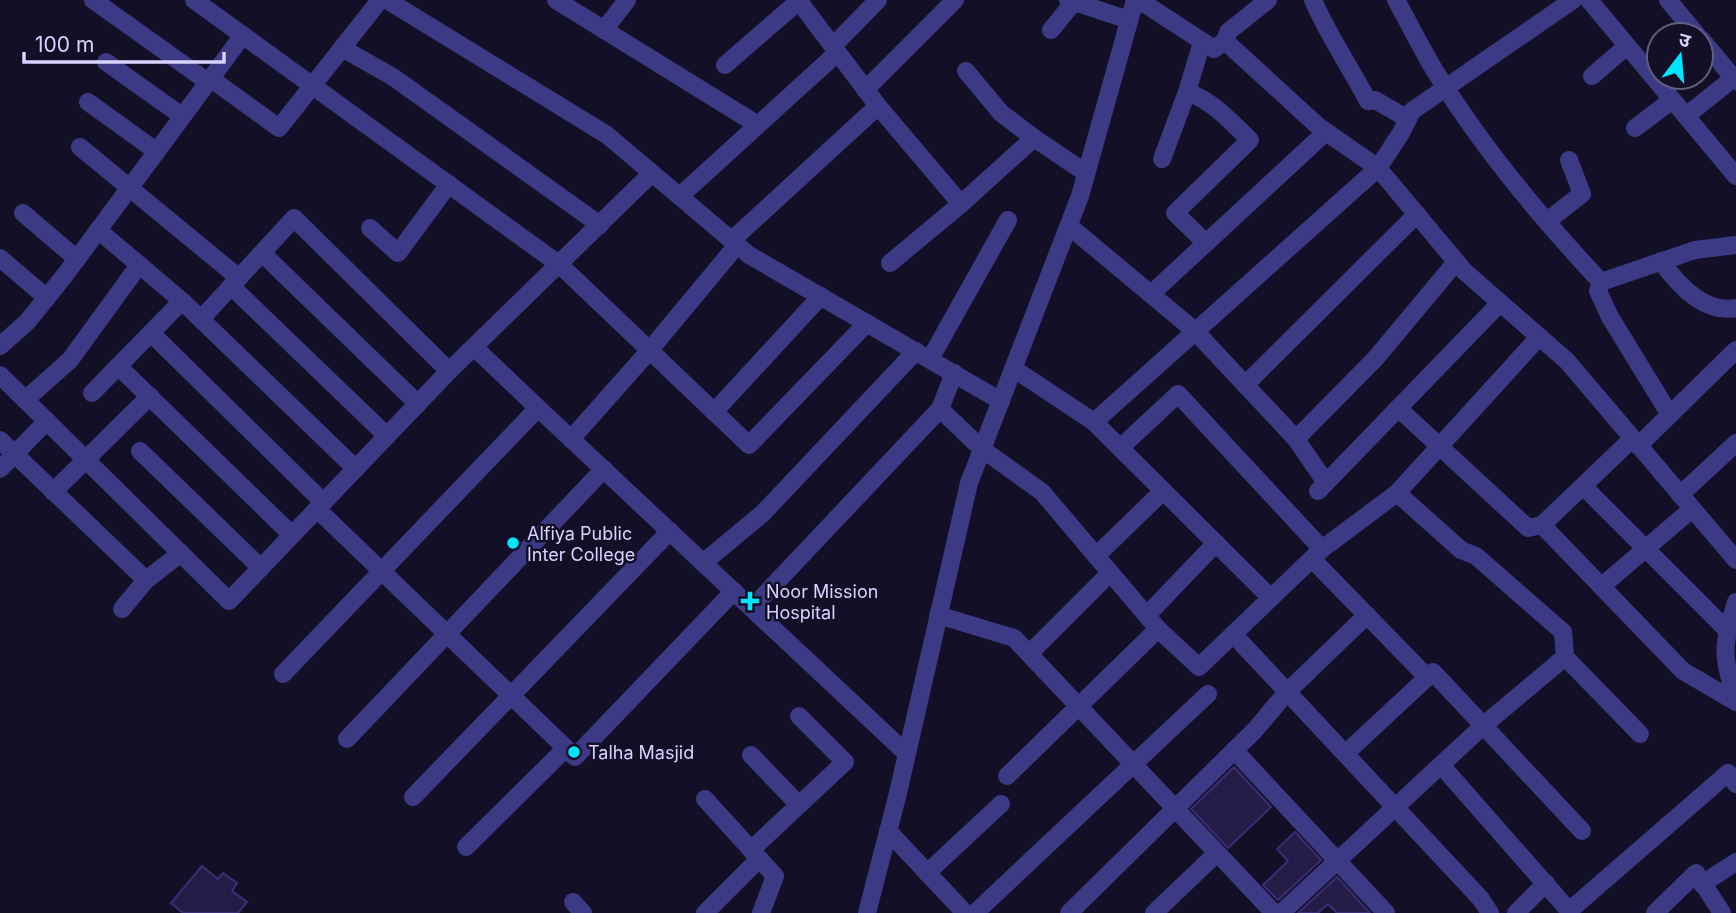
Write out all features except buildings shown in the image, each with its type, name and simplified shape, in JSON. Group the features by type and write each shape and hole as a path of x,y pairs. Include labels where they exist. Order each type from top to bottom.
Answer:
{"street":[{"path":"93,0 279,128 380,0"},
{"path":"194,0 560,265 748,445 867,323"},
{"path":"387,0 607,135 749,255 1001,401"},
{"path":"556,0 758,125"},
{"path":"604,30 627,0"},
{"path":"725,65 799,0 865,90 961,204"},
{"path":"680,196 758,125 835,49 878,0"},
{"path":"865,90 955,0"},
{"path":"867,913 969,483 1069,226 1137,0 1214,49 1225,41 1228,32 1268,0"},
{"path":"1313,0 1326,30 1338,45 1368,102 1376,100 1408,119"},
{"path":"1094,422 1378,168 1412,111 1573,0"},
{"path":"1589,0 1736,176"},
{"path":"1668,0 1685,21"},
{"path":"1051,30 1070,1 1129,20"},
{"path":"1404,3 1447,89 1490,151 1601,282"},
{"path":"0,346 27,322 77,260 243,35"},
{"path":"1225,41 1326,132 1378,168 1456,262 1567,361 1686,502 1733,548"},
{"path":"1162,159 1202,42"},
{"path":"1592,76 1627,46"},
{"path":"342,48 393,77 600,225"},
{"path":"1686,116 1735,78 1715,55"},
{"path":"106,62 182,117"},
{"path":"966,71 1001,113 1086,173"},
{"path":"1187,92 1199,96 1217,108 1250,139 1175,213 1206,243"},
{"path":"1635,128 1672,100"},
{"path":"88,103 156,152"},
{"path":"572,439 649,351 735,242 878,106"},
{"path":"1151,294 1326,132"},
{"path":"890,263 1034,138"},
{"path":"80,147 130,187 235,282 387,436"},
{"path":"1547,221 1582,194 1569,160"},
{"path":"0,375 229,601 449,372 652,173"},
{"path":"370,228 398,253 449,184"},
{"path":"23,213 77,260"},
{"path":"1245,385 1417,214"},
{"path":"201,319 295,218 449,372"},
{"path":"703,563 763,513 923,355 1008,220"},
{"path":"1069,226 1195,331 1296,439 1322,487 1500,303"},
{"path":"98,230 182,301 356,469"},
{"path":"1601,282 1695,250 1736,245"},
{"path":"262,253 418,404"},
{"path":"0,258 47,298"},
{"path":"1661,261 1676,281 1695,298 1723,310 1736,308"},
{"path":"1296,439 1375,359 1456,262"},
{"path":"25,400 70,360 139,265"},
{"path":"1601,282 1598,291 1610,317 1670,415"},
{"path":"714,412 821,296"},
{"path":"92,393 182,301"},
{"path":"150,333 381,571 575,757 734,592"},
{"path":"940,409 982,449 1042,492 1152,622 1199,667 1317,554 1396,493 1539,337"},
{"path":"475,348 906,753"},
{"path":"1535,526 1670,415 1736,349"},
{"path":"118,366 292,535"},
{"path":"1014,369 1094,422 1271,598"},
{"path":"752,608 940,409 954,373"},
{"path":"1120,448 1178,394 1367,615 1427,677"},
{"path":"53,492 150,396"},
{"path":"283,674 538,408"},
{"path":"1398,408 1557,543 1683,671 1736,701"},
{"path":"0,469 47,421"},
{"path":"0,440 146,580"},
{"path":"1602,586 1645,549 1736,443"},
{"path":"141,451 261,568"},
{"path":"347,739 604,469"},
{"path":"1584,487 1727,630"},
{"path":"1096,556 1163,491"},
{"path":"1396,493 1461,550 1476,556 1563,632 1565,657 1640,734"},
{"path":"413,797 670,531"},
{"path":"1007,776 1078,706 1216,544"},
{"path":"122,609 146,580 181,553"},
{"path":"1029,654 1110,573"},
{"path":"1736,602 1727,630 1724,661 1736,701"},
{"path":"937,615 1014,638 1274,913"},
{"path":"1069,913 1255,730 1287,692 1367,615"},
{"path":"1233,634 1485,906"},
{"path":"1281,913 1484,725 1565,657"},
{"path":"1345,754 1433,672 1582,831"},
{"path":"975,913 1208,694"},
{"path":"705,913 799,806 845,762 799,716"},
{"path":"466,847 566,748"},
{"path":"1234,750 1386,913"},
{"path":"751,755 799,806"},
{"path":"1441,765 1570,912 1728,773 1736,784"},
{"path":"705,799 775,876 761,913"},
{"path":"927,873 1001,804"},
{"path":"888,831 965,913"},
{"path":"1154,913 1217,853"},
{"path":"1702,884 1736,862"},
{"path":"1655,913 1696,873 1722,913"},
{"path":"1516,913 1546,883"}],"place":[{"name":"Alfiya Public Inter College","path":"513,543"},
{"name":"Noor Mission Hospital","path":"750,601"},
{"name":"Talha Masjid","path":"574,752"}]}
